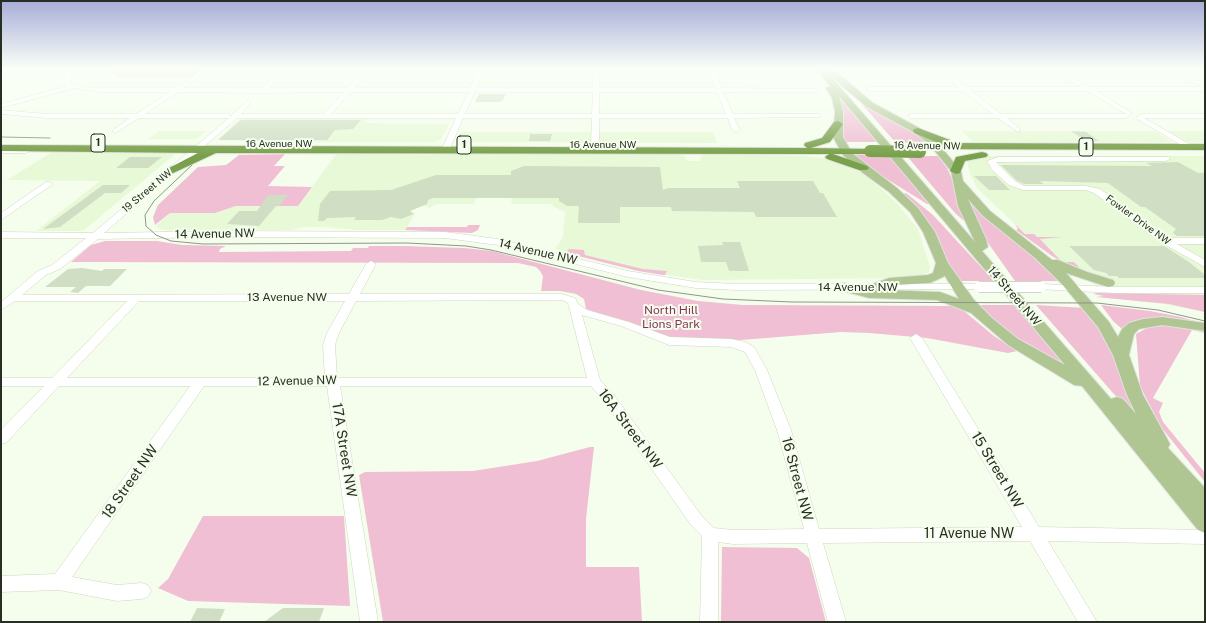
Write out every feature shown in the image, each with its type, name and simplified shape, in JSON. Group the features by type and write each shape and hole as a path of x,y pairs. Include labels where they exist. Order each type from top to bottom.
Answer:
{"highway":[{"path":"809,145 826,140 838,124"},
{"path":"918,131 943,141 967,147"},
{"name":"16 Avenue NW","path":"2,149 195,147 230,150 402,151 434,154 444,151 595,145 809,145 844,149"},
{"name":"16 Avenue NW","path":"2,149 195,147 444,151 800,151 844,149 938,149 967,147 1205,147"},
{"name":"16 Avenue NW","path":"938,149 996,153 1205,152"},
{"path":"171,171 202,156 230,150"},
{"path":"800,151 838,158 863,168"},
{"path":"957,176 960,159 996,153"}],"main road":[{"path":"836,98 839,112 838,137 844,149 863,168 906,201 919,216 929,232 942,263 976,310 1013,342 1093,388"},
{"name":"14 Street NW","path":"848,98 954,227 1093,388 1205,524"},
{"name":"14 Street NW","path":"850,98 982,247 1108,394 1205,501"},
{"path":"861,98 870,105 918,131 938,149 986,213 1039,255 1072,287 1104,325 1120,355 1135,395 1171,463"},
{"path":"874,175 885,179 911,194 945,222 954,227"},
{"path":"957,176 964,206 980,239 982,247"},
{"path":"1039,255 1064,268 1108,283"},
{"path":"877,287 894,281 930,280 939,274 942,263"},
{"path":"844,287 869,294 920,294 940,296 976,310"},
{"path":"1120,355 1127,332 1134,326 1143,323 1162,321 1205,327"}],"street":[{"path":"1,106 31,98"},
{"path":"115,131 165,98"},
{"name":"19 Street NW","path":"42,273 47,265 195,147 253,98"},
{"path":"326,116 342,98"},
{"path":"444,151 469,98"},
{"path":"595,145 596,98"},
{"path":"722,98 736,130"},
{"path":"976,98 1018,130"},
{"path":"1103,98 1128,114"},
{"path":"1,112 37,116 818,116"},
{"path":"911,116 1128,114 1140,117 1205,116"},
{"path":"1140,117 1188,147"},
{"name":"19 Street NW","path":"1,307 42,273 56,267 95,236 171,171 195,147"},
{"name":"Fowler Drive NW","path":"1166,159 998,159 990,161 993,166 1012,183 1023,188 1086,188 1097,191 1166,241 1205,264"},
{"path":"1,217 49,184"},
{"path":"108,224 117,230 134,236"},
{"name":"14 Avenue NW","path":"1,234 95,236 216,234 445,235 498,242 628,274 673,282 729,287 1072,287 1115,290 1205,291"},
{"path":"1166,241 1205,241"},
{"name":"17A Street NW","path":"369,622 347,468 330,373 329,345 371,264"},
{"name":"14 Avenue NW","path":"1072,287 1108,283 1205,284"},
{"name":"13 Avenue NW","path":"12,298 562,297 571,300 574,306"},
{"path":"1,439 136,298"},
{"name":"16 Street NW","path":"574,306 583,312 625,324 668,341 742,345 750,350 773,398 784,430 837,622"},
{"name":"16A Street NW","path":"574,306 594,382 609,398 696,520 710,534"},
{"name":"15 Street NW","path":"916,338 1088,622"},
{"name":"12 Avenue NW","path":"1,382 594,382"},
{"name":"18 Street NW","path":"59,582 200,382"},
{"path":"709,622 708,594 710,534"},
{"name":"11 Avenue NW","path":"710,534 733,537 813,538 930,534 1205,537"},
{"path":"1,584 59,582 117,593 142,590"}],"shaded area":[{"path":"243,118 368,119 365,123 449,124 441,139 434,142 290,142 218,140 238,120"},
{"path":"159,131 206,131 196,139 148,139"},
{"path":"962,131 1155,131 1172,142 973,142"},
{"path":"1168,131 1205,131 1205,143 1187,142"},
{"path":"460,132 713,132 717,143 456,142"},
{"path":"52,152 170,153 174,155 83,231 36,231 100,181 7,180"},
{"path":"337,153 427,155 459,153 679,154 685,156 687,161 701,161 700,157 706,154 805,156 831,159 850,166 867,176 897,203 918,229 930,267 929,272 921,277 913,278 702,280 661,274 555,249 563,237 565,211 560,210 550,204 511,204 512,198 476,198 474,204 437,204 429,208 424,205 410,211 415,214 405,230 357,230 325,227 303,227 292,230 165,230 159,229 156,226 170,213 215,213 236,206 298,206"},
{"path":"979,156 1205,156 1205,312 1163,304 1108,298 1081,272 1052,256 1025,234 977,188 969,171 967,161"}],"green space":[{"path":"839,98 841,98 878,142 846,142 843,136 843,125"},
{"path":"860,102 912,130 928,143 896,143"},
{"path":"285,154 274,166 285,166 268,186 312,187 298,206 236,206 215,213 170,213 155,225 153,217 158,205 198,167 226,165 239,155"},
{"path":"854,155 889,155 930,204 927,204 866,166"},
{"path":"907,156 938,156 947,168 955,185 966,221 955,213"},
{"path":"906,193 933,215 994,281 959,281 902,194"},
{"path":"967,198 1040,260 1060,281 1015,281 981,233"},
{"path":"1015,224 1025,234 1034,234 1037,237 1063,237 1040,239 1062,262 1016,230 1018,229"},
{"path":"468,225 480,225 478,230 472,233 405,230 407,227 467,227"},
{"name":"North Hill Lions Park","path":"105,241 157,241 182,245 226,246 220,249 219,252 351,251 353,248 368,248 369,246 464,248 492,251 641,290 698,301 743,305 958,306 994,336 1017,351 1008,353 927,338 869,333 841,332 741,340 668,337 586,309 584,299 576,294 560,291 541,291 543,276 540,271 536,267 518,263 71,262 91,245"},
{"path":"569,249 584,250 585,255 643,269 667,271 665,275 663,275 638,271 566,253"},
{"path":"1062,262 1074,262 1079,267 1071,267"},
{"path":"1093,294 1205,295 1205,312 1169,304 1096,297 1104,296"},
{"path":"976,305 1014,305 1068,368 1018,341"},
{"path":"1036,305 1085,308 1112,350 1134,410 1130,410 1113,393"},
{"path":"1101,305 1150,311 1181,317 1205,324 1173,318 1152,318 1136,321 1122,329 1113,321"},
{"path":"1162,325 1205,331 1205,333 1192,330 1153,398 1163,403 1159,412 1163,422 1205,473 1205,482 1161,427 1140,386 1136,334 1147,328"},
{"path":"594,447 586,519 586,567 639,567 642,622 383,622 359,475 365,472 473,471 537,461"},
{"path":"203,516 344,516 350,606 188,601 158,588 168,579"},
{"path":"722,547 797,548 809,558 826,622 721,622"}],"building":[{"path":"477,98 504,98 500,102 475,102"},
{"path":"241,120 361,120 353,129 335,130 327,140 218,140"},
{"path":"1071,131 1086,132 1099,141 1086,141"},
{"path":"530,134 552,134 550,141 529,141"},
{"path":"130,157 162,157 148,168 116,168"},
{"path":"1178,162 1198,173 1205,173 1205,236 1177,236 1173,233 1176,229 1145,207 1141,207 1108,183 1040,181 1044,184 1024,184 1016,180 1001,165 1152,166 1146,163"},
{"path":"524,166 660,167 663,190 668,188 740,188 737,181 813,181 820,193 823,193 837,217 756,217 754,212 672,211 671,207 620,207 620,223 578,223 579,206 567,206 559,201 559,198 433,198 428,200 427,204 410,211 414,214 401,219 391,217 382,220 354,220 356,217 327,218 324,221 318,221 320,204 330,191 391,190 436,175 511,175 511,171"},
{"path":"974,176 996,176 1010,190 989,190"},
{"path":"103,185 130,185 121,193 105,193 60,227 43,229"},
{"path":"268,195 288,195 280,205 276,206 259,226 227,224 239,211 257,211"},
{"path":"722,242 740,242 749,271 729,271 726,262 701,262 698,246 723,245"},
{"path":"1069,246 1164,246 1189,262 1205,275 1205,278 1119,278 1117,276 1109,276 1106,273 1094,270"},
{"path":"82,268 102,271 104,269 127,269 110,286 86,286 78,293 70,292 76,287 45,287 68,269"},
{"path":"197,608 225,609 219,622 190,622"},
{"path":"283,608 324,608 319,622 264,622"}],"tram line":[{"path":"1,137 50,138"},
{"path":"192,165 154,201 145,215 146,226 156,235 171,241 203,244 407,243 466,246 491,250 658,290 723,299 792,302 1097,303 1158,310 1205,321"}]}
